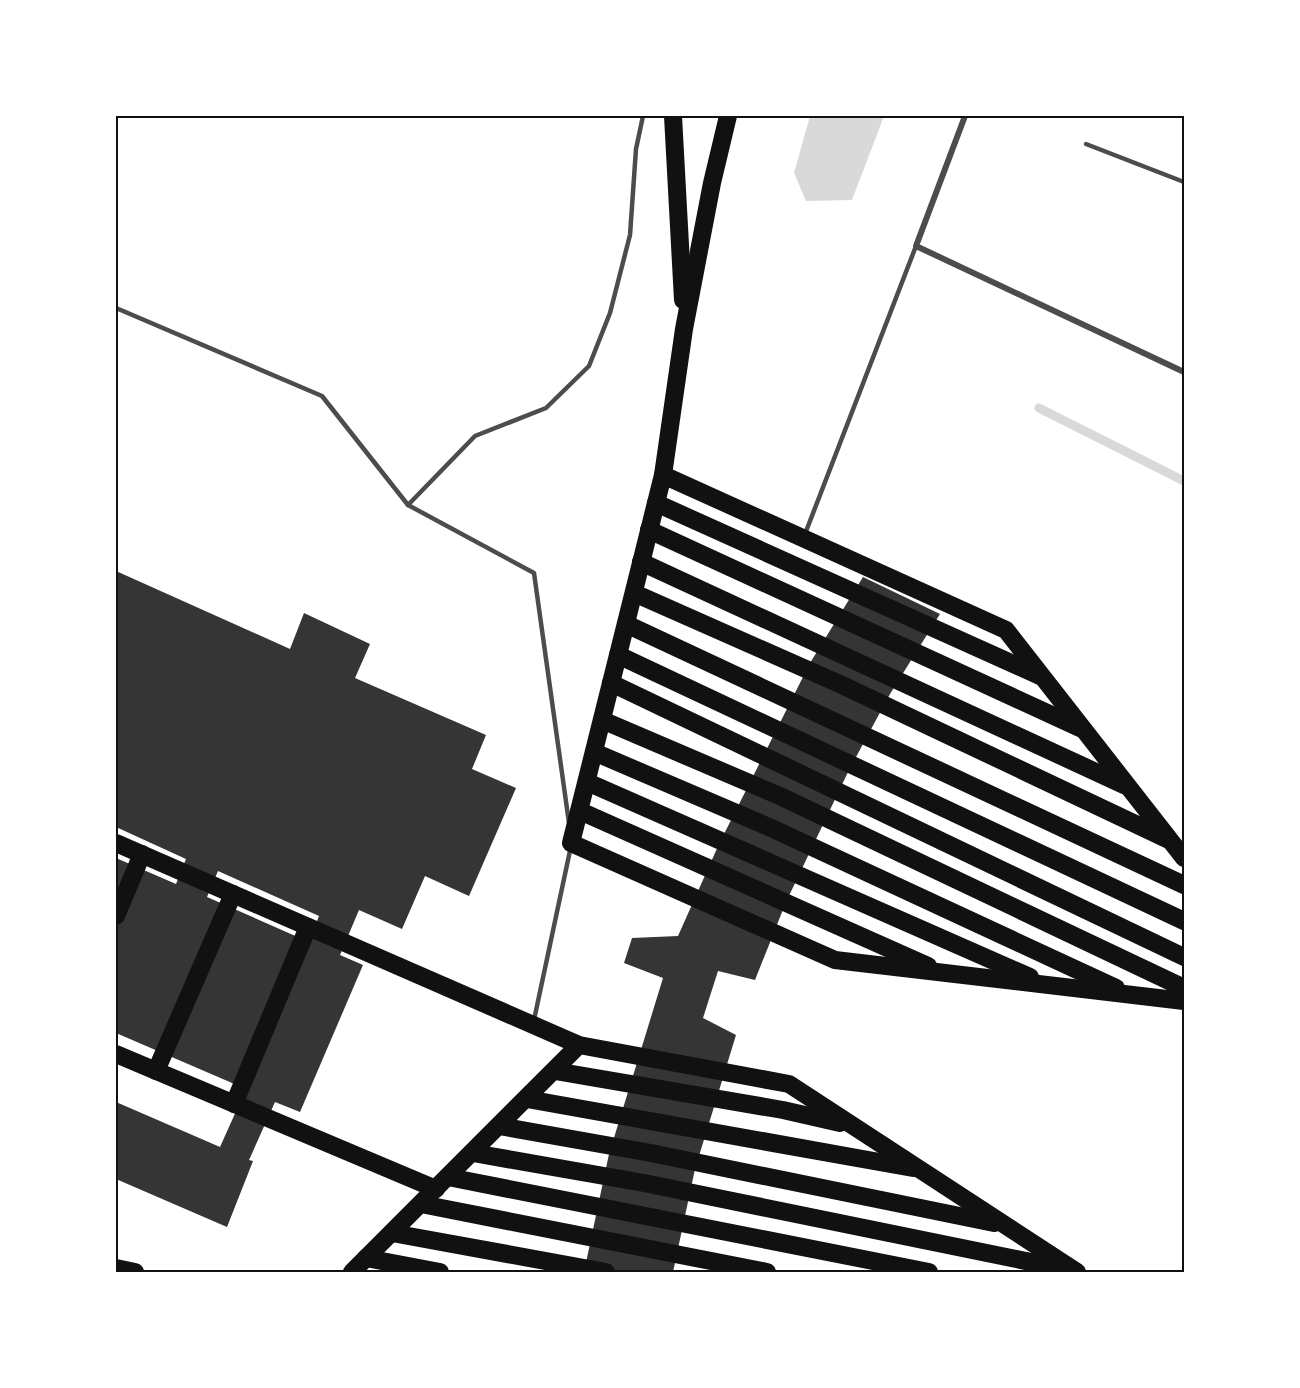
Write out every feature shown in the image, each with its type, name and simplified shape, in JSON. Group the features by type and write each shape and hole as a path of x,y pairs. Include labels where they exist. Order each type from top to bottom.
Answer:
{"highway":[{"path":"673,116 684,329"},
{"path":"728,116 712,183 684,329 663,475 572,843 835,960 1185,1002"},
{"path":"663,475 1006,630 1185,858"},
{"path":"656,503 1044,678"},
{"path":"649,531 1084,730"},
{"path":"641,562 1129,787"},
{"path":"634,593 842,685 1171,841"},
{"path":"626,624 1185,885"},
{"path":"618,655 1185,921"},
{"path":"611,683 1185,957"},
{"path":"602,720 782,797 1185,988"},
{"path":"594,752 769,827 1131,995"},
{"path":"587,782 1048,985"},
{"path":"580,811 946,974"},
{"path":"116,843 579,1046 789,1084 1076,1272"},
{"path":"116,916 142,855"},
{"path":"156,1071 233,894"},
{"path":"234,1104 308,927"},
{"path":"352,1272 579,1046"},
{"path":"116,1054 234,1104 442,1183 929,1272"},
{"path":"555,1071 783,1110 854,1126"},
{"path":"527,1099 921,1170"},
{"path":"499,1126 651,1153 1005,1225"},
{"path":"473,1153 644,1183 1076,1272"},
{"path":"421,1204 767,1272"},
{"path":"392,1233 606,1272"},
{"path":"366,1258 440,1272"},
{"path":"116,1268 135,1272"}],"street":[{"path":"965,116 916,246 1185,372"}],"lane":[{"path":"408,505 475,436 546,408 589,366 610,313 630,236 636,149 643,116"},
{"path":"1086,144 1185,182"},
{"path":"804,539 916,246"},
{"path":"116,308 322,396 408,505 534,573 572,843 533,1025"}],"shaded area":[{"path":"810,116 884,116 852,200 806,201 794,173"}],"building":[{"path":"116,571 290,649 304,613 370,644 355,678 486,735 472,769 516,788 469,896 425,876 402,929 359,910 340,955 363,965 300,1112 275,1102 249,1160 253,1161 227,1227 116,1179 116,1102 220,1147 246,1089 116,1033 116,858 176,884 186,859 116,827","holes":["218,871 319,916 309,942 207,897"]},
{"path":"863,577 940,614 890,694 849,770 786,902 755,980 718,971 703,1018 736,1035 695,1169 673,1272 584,1272 609,1154 663,978 624,963 632,938 678,936 719,844 810,663"}],"waterway":[{"path":"1039,408 1184,481"}]}
